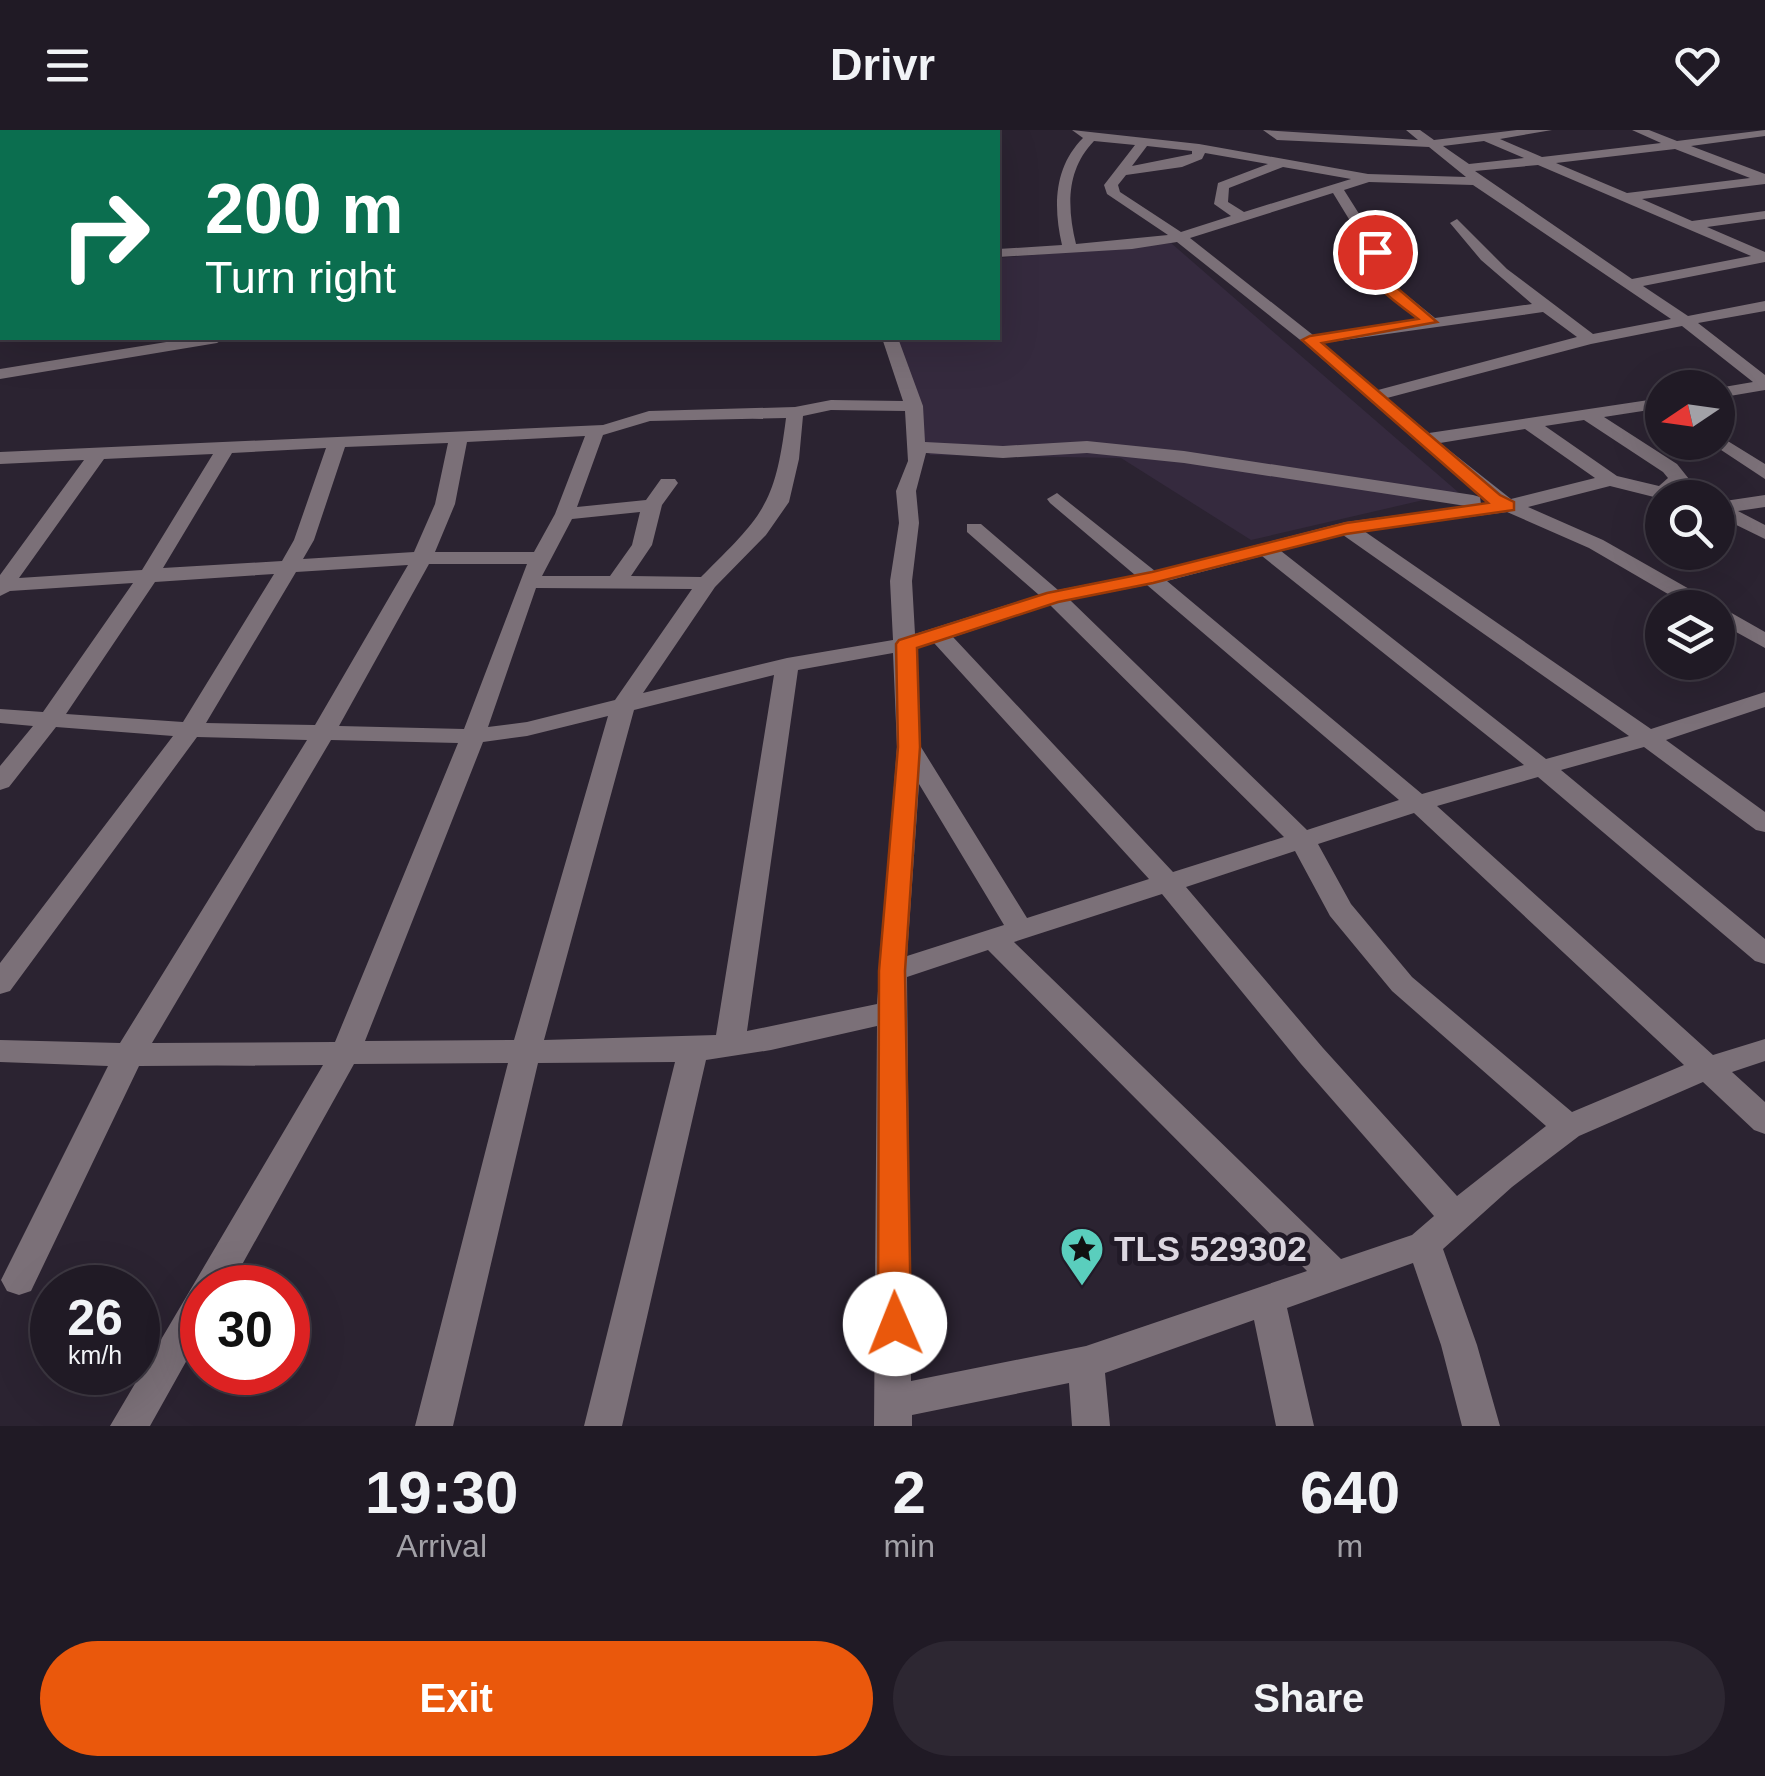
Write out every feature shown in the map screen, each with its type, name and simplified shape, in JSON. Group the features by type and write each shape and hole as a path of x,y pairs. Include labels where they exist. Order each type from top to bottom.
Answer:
{"street":[{"path":"1269,130 1277,136 1433,144 1546,130"},
{"path":"1412,130 1688,324 1765,384"},
{"path":"1638,130 1765,179"},
{"path":"1070,248 1063,196 1070,160 1084,133 1199,148 1368,178 1471,174 1538,161 1759,132"},
{"path":"1487,138 1765,258"},
{"path":"1144,143 1111,185 1114,194 1159,221 1310,340 1494,499 1596,544 1677,590"},
{"path":"1124,171 1182,162 1198,156 1199,148"},
{"path":"1242,218 1221,204 1223,186 1283,162"},
{"path":"1000,252 1176,238 1368,178"},
{"path":"1620,198 1765,179"},
{"path":"1336,189 1374,247 1376,278 1430,322"},
{"path":"1686,225 1765,215"},
{"path":"1458,222 1482,256 1590,339"},
{"path":"1628,284 1765,258"},
{"path":"1310,340 1546,306"},
{"path":"1378,395 1590,339 1688,324 1765,306"},
{"path":"0,374 205,340"},
{"path":"891,340 914,406 917,447 917,461 906,491 908,523 901,581 909,747 892,971 894,1414 1086,1364 1424,1245 1568,1128 1704,1069 1765,1050"},
{"path":"1735,390 1765,384"},
{"path":"0,458 100,450 596,431 641,417 795,412 831,405 914,406"},
{"path":"1426,440 1645,405"},
{"path":"434,1426 526,1052 622,706 707,584 758,532 779,502 790,459 795,412"},
{"path":"1585,414 1670,468 1679,480"},
{"path":"1528,422 1610,480 1645,488"},
{"path":"223,1265 346,1052 534,570 565,514 596,431"},
{"path":"19,1280 129,1055 323,733 422,558 445,504 460,436"},
{"path":"0,984 190,730 315,514 338,441"},
{"path":"0,782 54,718 152,574 227,445"},
{"path":"917,447 1002,452 1087,447 1507,506"},
{"path":"3,587 100,450"},
{"path":"1735,452 1765,474"},
{"path":"0,716 190,730 472,736 527,729 787,665 906,644 1054,597 1153,578 1346,528 1507,506 1610,480"},
{"path":"616,582 642,545 652,505 668,483"},
{"path":"1057,499 1418,804 1765,1121"},
{"path":"1735,505 1765,501"},
{"path":"565,514 652,505"},
{"path":"1735,517 1765,533"},
{"path":"974,528 1054,597 1303,841 1340,909 1376,957 1568,1128"},
{"path":"1346,528 1765,824"},
{"path":"1264,548 1540,766 1765,954"},
{"path":"3,587 422,558 616,582 707,584"},
{"path":"1735,622 1765,641"},
{"path":"937,632 1168,884 1312,1056 1455,1217"},
{"path":"730,1043 787,665"},
{"path":"892,971 1765,699"},
{"path":"909,747 1006,933 1336,1278"},
{"path":"0,1051 129,1055 692,1050 770,1039 892,1012"},
{"path":"603,1426 692,1050"},
{"path":"1424,1245 1460,1344 1482,1426"},
{"path":"1268,1301 1295,1426"},
{"path":"129,1426 180,1338"},
{"path":"1086,1364 1090,1426"}],"shaded area":[{"path":"1171,243 1458,492 1251,540 1121,458 930,455 889,340 1000,340 1000,258"}],"waterway":[{"path":"785,130 796,130"}],"place":[{"name":"TLS 529302","path":"1082,1287"}],"route":[{"path":"895,1324 892,971 909,747 906,644 1054,597 1153,578 1346,528 1507,506 1494,499 1310,340 1430,322 1376,278 1372,265 1375,252"}]}
